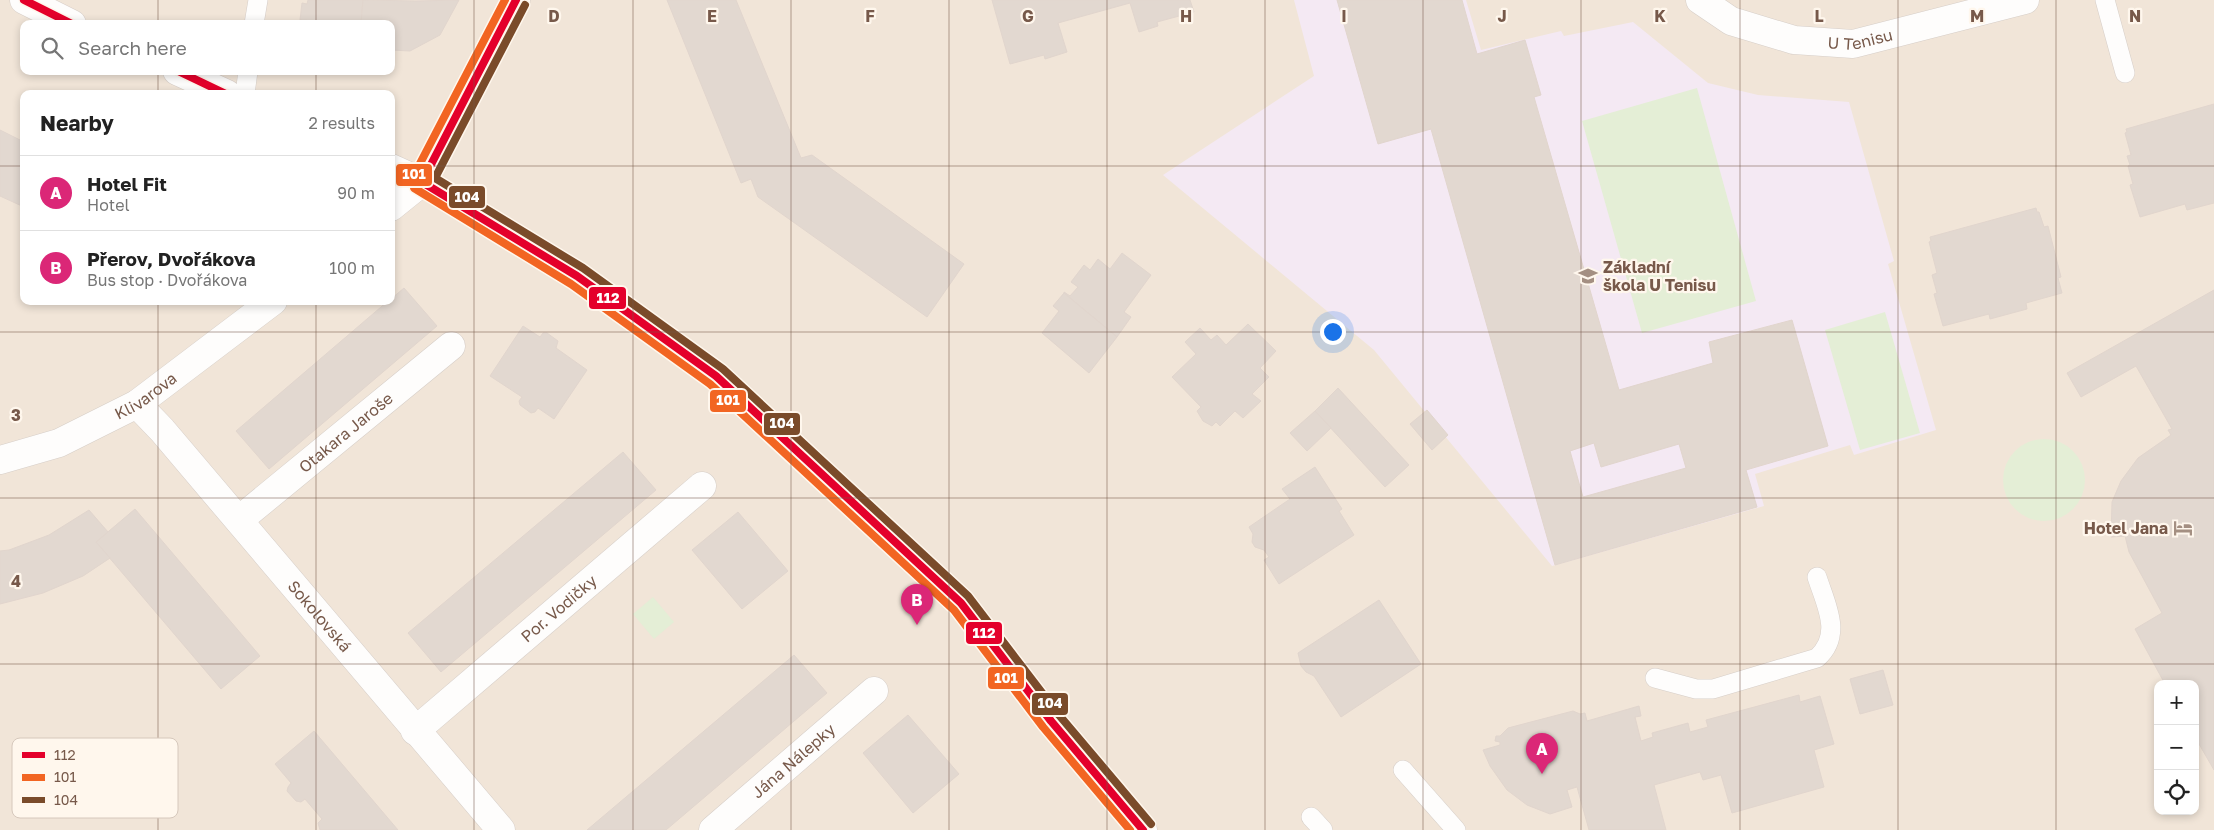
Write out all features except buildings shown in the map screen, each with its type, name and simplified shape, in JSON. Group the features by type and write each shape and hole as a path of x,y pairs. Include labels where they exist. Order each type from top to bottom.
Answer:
{"street":[{"path":"24,0 64,20"},
{"path":"395,204 422,182 516,0"},
{"name":"U Tenisu","path":"1700,0 1731,22 1794,40 1853,44 2025,0"},
{"path":"186,75 217,90"},
{"path":"395,170 422,182 577,276 716,376 961,604 1051,722 1143,830"},
{"name":"Klivarova","path":"0,460 59,443 137,404 268,305"},
{"name":"Otakara Jaroše","path":"239,520 451,346"},
{"name":"Sokolovská","path":"137,404 162,430 239,520 415,731 501,830"},
{"name":"Por. Vodičky","path":"415,731 702,486"},
{"name":"Jána Nálepky","path":"713,830 874,691"}],"lane":[{"path":"255,20 258,0"},
{"path":"2105,0 2126,73"},
{"path":"246,90 247,75"},
{"path":"1655,678 1696,689 1713,689 1817,658 1827,649 1831,638 1831,625 1817,577"},
{"path":"1402,770 1456,830"}],"shaded area":[{"path":"0,0 2214,0 2214,830 0,830"},
{"name":"Základní škola U Tenisu","path":"1294,0 1466,0 1481,50 1561,31 1564,36 1633,22 1708,83 1758,95 1849,102 1894,261 1888,264 1936,430 1854,455 1850,445 1755,474 1764,506 1552,566 1374,350 1163,175 1314,76"}],"green space":[{"path":"1697,88 1756,301 1642,333 1582,121"},
{"path":"1885,312 1920,433 1860,450 1825,330"},
{"path":"2044,439 2060,442 2073,451 2082,464 2085,480 2082,496 2073,509 2060,518 2044,521 2028,518 2015,509 2006,496 2003,480 2006,464 2015,451 2028,442"},
{"path":"653,597 674,622 654,639 633,614"}],"transit line":[{"name":"112","path":"24,0 64,20"},
{"name":"101","path":"505,0 413,177 414,188 571,284 710,384 954,610 1043,727 1130,830"},
{"name":"112","path":"422,182 516,0"},
{"name":"104","path":"525,5 435,178 583,268 723,369 968,596 1059,715 1151,824"},
{"name":"112","path":"186,75 218,90"},
{"name":"112","path":"395,170 422,182 577,276 716,376 961,603 1051,721 1143,830"}],"place":[{"name":"Základní škola U Tenisu","path":"1588,276"},
{"name":"Hotel Jana","path":"2183,528"},
{"name":"Přerov, Dvořákova","path":"917,625"},
{"name":"Hotel Fit","path":"1542,774"}]}
